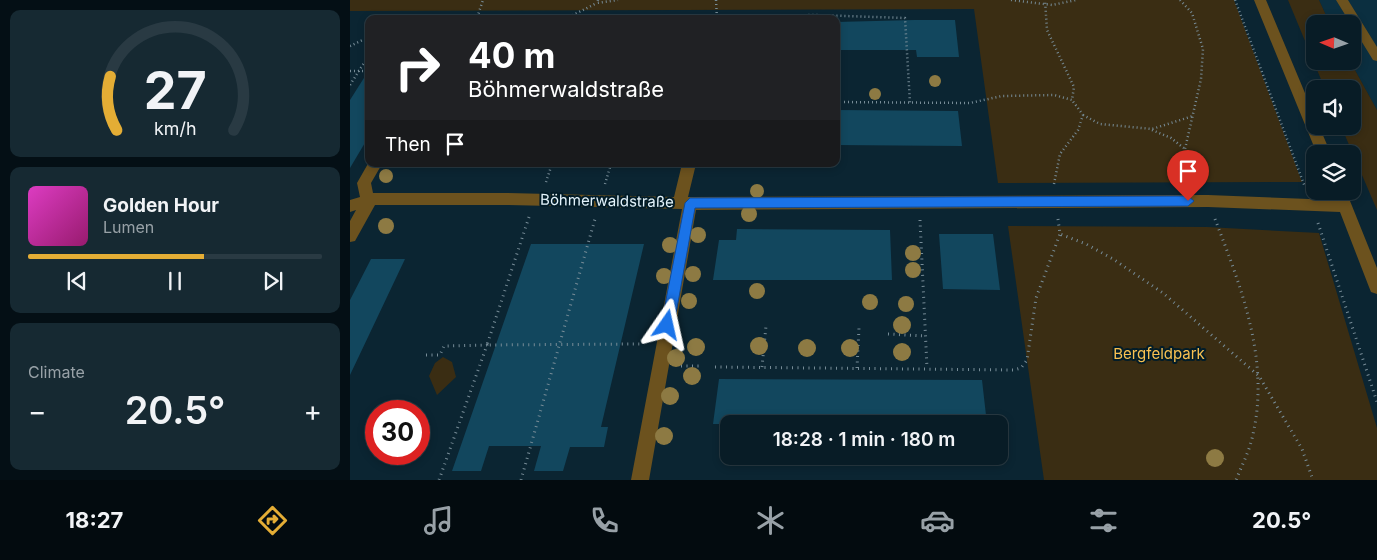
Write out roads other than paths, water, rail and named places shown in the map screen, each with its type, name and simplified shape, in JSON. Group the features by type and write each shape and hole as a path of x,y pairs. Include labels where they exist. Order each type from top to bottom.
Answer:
{"street":[{"path":"1260,0 1320,145"},
{"path":"1342,0 1377,57"},
{"path":"350,236 368,202 364,183 373,167"},
{"path":"640,480 685,203 688,167"},
{"name":"Böhmerwaldstraße","path":"350,206 376,199 505,199 685,203 1208,201 1346,206"},
{"path":"1343,200 1377,287"}],"park label":[{"name":"Bergfeldpark","path":"1159,354"}]}
